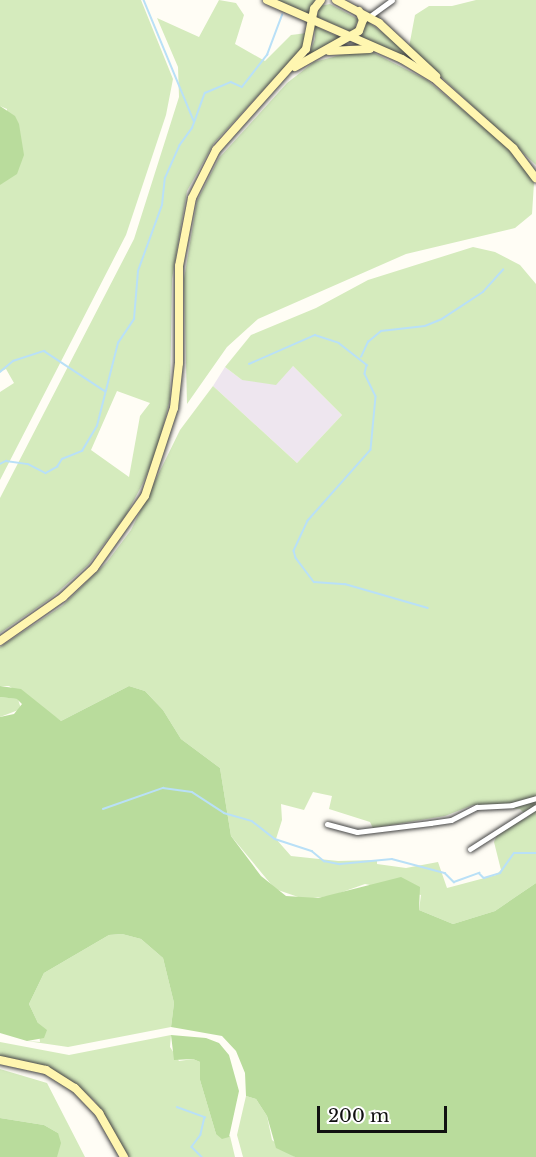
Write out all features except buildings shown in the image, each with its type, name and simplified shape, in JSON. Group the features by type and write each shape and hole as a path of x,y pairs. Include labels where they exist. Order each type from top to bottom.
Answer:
{"main road":[{"path":"267,0 420,69 453,95 523,158 536,178"},
{"path":"0,641 48,609 94,568 145,496 174,408 179,363 179,266 192,198 216,150 287,73 312,35 315,5 321,0"},
{"path":"336,0 370,16 430,69 453,95"},
{"path":"293,11 307,24 312,35"},
{"path":"287,73 362,27 359,11"},
{"path":"318,53 357,47 384,52"},
{"path":"0,1060 46,1070 75,1088 99,1113 124,1157"}],"street":[{"path":"370,16 392,0"},
{"path":"327,824 357,832 430,823 451,820 477,807 512,805 536,798"},
{"path":"470,849 536,807"}],"shaded area":[{"path":"293,366 342,415 297,463 213,386 225,367 242,380"}],"green space":[{"path":"0,0 141,0 173,79 166,115 126,235 0,480 0,392 14,383 6,369 0,372 0,185 7,109 0,106"},
{"path":"219,0 236,3 244,15 235,44 265,61 291,35 307,33 307,43 214,143 187,191 172,279 170,399 157,451 143,483 126,515 88,565 51,598 0,633 0,498 134,239 179,97 178,67 157,18 199,37","holes":["117,391 150,403 140,416 129,477 91,450"]},
{"path":"275,0 315,0 309,15"},
{"path":"476,0 536,0 536,165 409,47 415,15 429,6 452,6"},
{"path":"330,4 358,19 353,33 317,17 320,6"},
{"path":"367,21 394,41 421,66 361,38"},
{"path":"315,26 343,39 308,57 315,39"},
{"path":"356,51 374,53 427,80 517,155 530,171 534,183 532,214 515,228 406,254 258,319 227,347 187,404 184,279 197,201 219,158 287,83 314,62"},
{"path":"0,106 15,116 19,124 24,155 17,174 0,185"},
{"path":"473,247 495,252 520,265 536,284 536,883 495,911 453,924 419,910 421,895 365,884 331,896 304,899 275,889 231,836 220,768 181,739 163,710 145,691 129,686 61,721 9,686 0,686 0,647 62,606 107,562 131,530 180,430 213,386 297,463 342,415 293,366 276,385 242,380 225,367 251,335 316,308 368,280","holes":["313,792 332,796 329,809 370,822 373,828 445,816 473,805 520,809 528,817 498,832 494,842 501,870 496,875 447,888 438,862 406,868 377,864 377,860 338,861 291,856 276,839 282,820 281,804 304,810"]},
{"path":"0,686 21,689 61,721 129,686 145,691 163,710 181,739 220,768 231,836 261,876 286,896 318,898 401,877 420,887 419,910 453,924 495,911 536,883 536,1157 295,1157 276,1148 267,1116 256,1099 246,1096 245,1073 236,1051 222,1036 171,1027 174,1003 163,958 141,939 122,934 109,935 44,973 29,1004 38,1023 47,1030 44,1038 27,1041 0,1033 0,717 14,714 22,704 17,699 0,697"},
{"path":"0,697 18,699 21,709 0,717"},
{"path":"122,934 141,939 163,958 174,1003 171,1027 68,1047 27,1041 40,1042 38,1023 29,1004 44,973 109,935"},
{"path":"171,1035 170,1047 179,1061 193,1059 200,1062 200,1080 216,1134 230,1136 235,1157 129,1157 95,1101 73,1082 35,1063 0,1057 0,1042 69,1055"},
{"path":"171,1035 206,1038 219,1043 229,1055 239,1091 229,1137 222,1139 216,1134 200,1080 200,1062 193,1059 174,1060"},
{"path":"0,1069 47,1083 85,1157 57,1157 58,1133 44,1125 0,1118"},
{"path":"246,1096 256,1099 267,1116 272,1140 295,1157 243,1157 237,1135"},
{"path":"0,1118 44,1125 58,1133 61,1143 57,1157 0,1157"}],"waterway":[{"path":"144,0 194,121"},
{"path":"0,464 6,461 28,464 46,473 57,467 62,459 82,451 97,426 118,343 134,319 138,271 162,205 165,178 179,146 192,128 205,93 231,82 242,87 267,55 282,15"},
{"path":"361,357 368,342 381,331 425,326 442,319 483,292 503,270"},
{"path":"249,364 315,335 339,343 367,365 365,374 376,397 371,450 308,521 294,551 296,558 314,582 345,584 428,608"},
{"path":"0,372 13,361 44,351 105,391"},
{"path":"103,809 163,788 192,792 224,813 252,821 275,839 312,851 324,861 340,864 392,859 445,873 454,882 479,873 484,878 500,873 514,853 536,853"},
{"path":"177,1107 205,1117 201,1135 192,1147 202,1157"}]}
